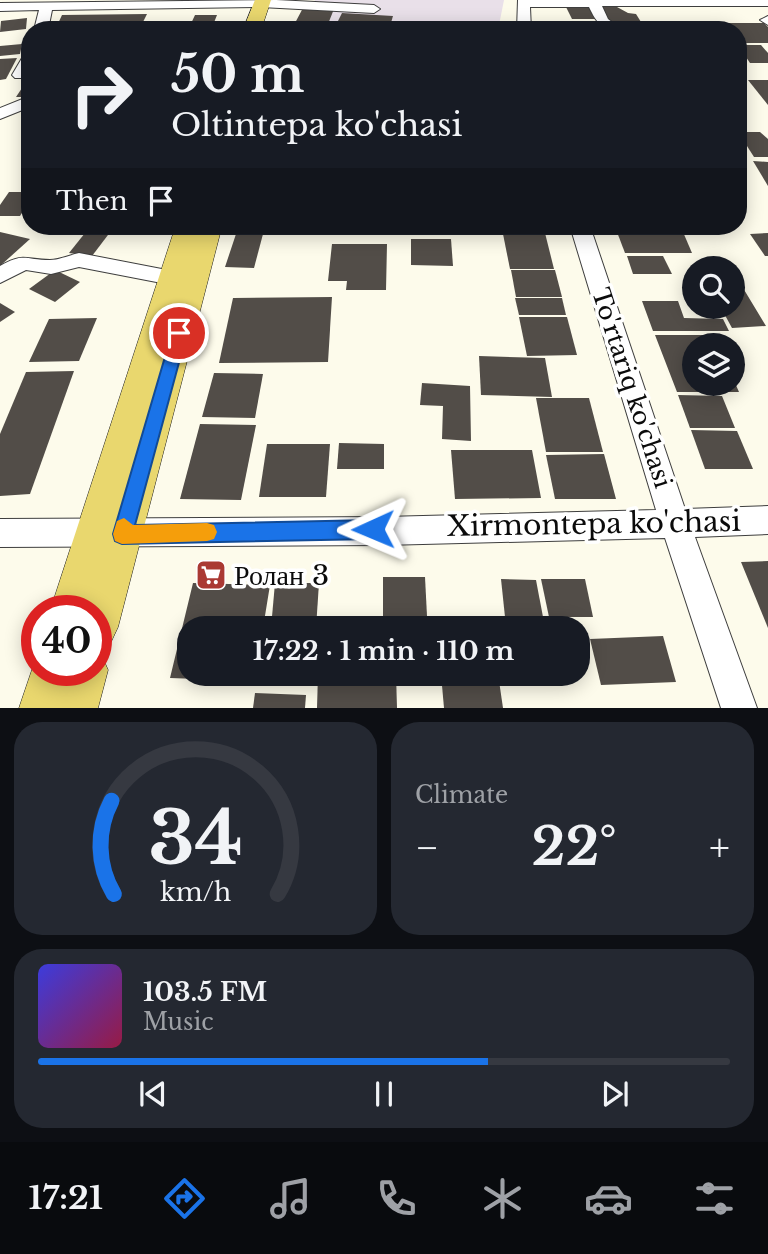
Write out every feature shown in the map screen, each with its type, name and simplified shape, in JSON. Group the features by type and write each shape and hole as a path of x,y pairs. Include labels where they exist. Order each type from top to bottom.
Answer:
{"main road":[{"path":"257,21 267,2"},
{"path":"265,21 267,2"},
{"path":"100,595 108,534 185,235"},
{"path":"79,595 108,534 206,235"},
{"path":"42,708 49,686"},
{"path":"75,708 81,686"}],"street":[{"path":"524,21 524,1 594,4 768,2"},
{"path":"746,1 768,21"},
{"path":"0,7 46,7 83,3 267,2 374,9"},
{"path":"594,4 602,21"},
{"path":"43,21 46,7"},
{"path":"0,114 21,105"},
{"name":"To'rtariq ko'chasi","path":"583,235 675,524 739,708"},
{"path":"0,276 23,262 51,267 79,260 172,278"},
{"name":"Xirmontepa ko'chasi","path":"0,533 108,534 768,520"}],"shaded area":[{"path":"315,0 504,0 500,21 305,21"}],"building":[{"path":"566,7 590,7 597,19 572,19"},
{"path":"599,7 617,7 636,14 640,21 606,21"},
{"path":"303,8 334,9 329,21 296,21"},
{"path":"342,13 393,16 392,21 338,21"},
{"path":"147,14 144,21 59,21 62,15"},
{"path":"195,15 217,15 215,21 192,21"},
{"path":"27,18 27,21 21,21 21,30 0,32 1,21"},
{"path":"747,23 764,23 768,27 768,43 747,43"},
{"path":"21,44 20,54 0,56 0,46"},
{"path":"747,45 761,45 768,53 768,63 750,63 747,58"},
{"path":"17,58 6,79 0,80 0,59"},
{"path":"748,80 768,80 768,105"},
{"path":"747,132 760,132 768,139 768,157 754,157 747,146"},
{"path":"753,161 768,162 768,186"},
{"path":"9,192 21,192 20,216 0,216 0,205"},
{"path":"0,232 30,239 0,266"},
{"path":"768,233 768,256 765,256 750,234"},
{"path":"83,235 108,235 92,256 69,253"},
{"path":"236,235 263,235 254,268 225,267"},
{"path":"503,235 546,235 554,269 510,269"},
{"path":"618,235 684,235 692,253 625,253"},
{"path":"411,239 451,239 453,266 411,265"},
{"path":"332,244 387,244 386,290 346,290 347,281 328,281"},
{"path":"627,256 663,256 672,274 633,274"},
{"path":"55,270 80,282 55,302 29,289"},
{"path":"511,270 555,270 562,297 516,297"},
{"path":"745,291 766,326 732,328 727,319 745,319"},
{"path":"332,297 328,362 219,363 233,298"},
{"path":"515,298 562,298 566,315 519,315"},
{"path":"642,301 678,301 682,319 723,319 729,331 653,331"},
{"path":"0,303 15,312 0,322"},
{"path":"519,317 567,317 577,355 527,356"},
{"path":"97,318 79,361 29,362 49,319"},
{"path":"655,335 682,335 682,392 677,392"},
{"path":"479,356 545,358 552,397 481,395"},
{"path":"74,371 30,494 0,496 0,434 26,372"},
{"path":"214,373 263,374 255,418 202,417"},
{"path":"422,383 470,386 471,441 442,439 443,406 420,405"},
{"path":"678,395 722,396 735,428 690,428"},
{"path":"536,398 589,398 603,452 546,452"},
{"path":"200,424 256,425 241,500 180,499"},
{"path":"691,430 737,431 753,469 705,469"},
{"path":"339,443 384,444 384,469 337,469"},
{"path":"267,444 330,444 326,497 259,497"},
{"path":"451,450 532,450 541,498 455,499"},
{"path":"604,454 616,499 555,499 546,455"},
{"path":"768,561 768,628 741,562"},
{"path":"383,577 425,577 427,616 383,616"},
{"path":"501,579 536,580 543,616 505,616"},
{"path":"541,579 585,579 593,617 549,616"},
{"path":"193,583 270,585 265,616 185,616"},
{"path":"275,583 319,583 317,616 272,616"},
{"path":"663,636 676,682 601,685 590,639"},
{"path":"177,649 177,678 170,678"},
{"path":"318,686 396,686 397,708 317,708"},
{"path":"442,686 500,686 503,708 444,708"},
{"path":"255,693 306,695 305,708 253,708"}],"slow traffic":[{"path":"124,528 122,534 207,532"}],"place":[{"name":"Ролан 3","path":"211,575"}],"route":[{"path":"179,333 122,534 373,529"}]}
